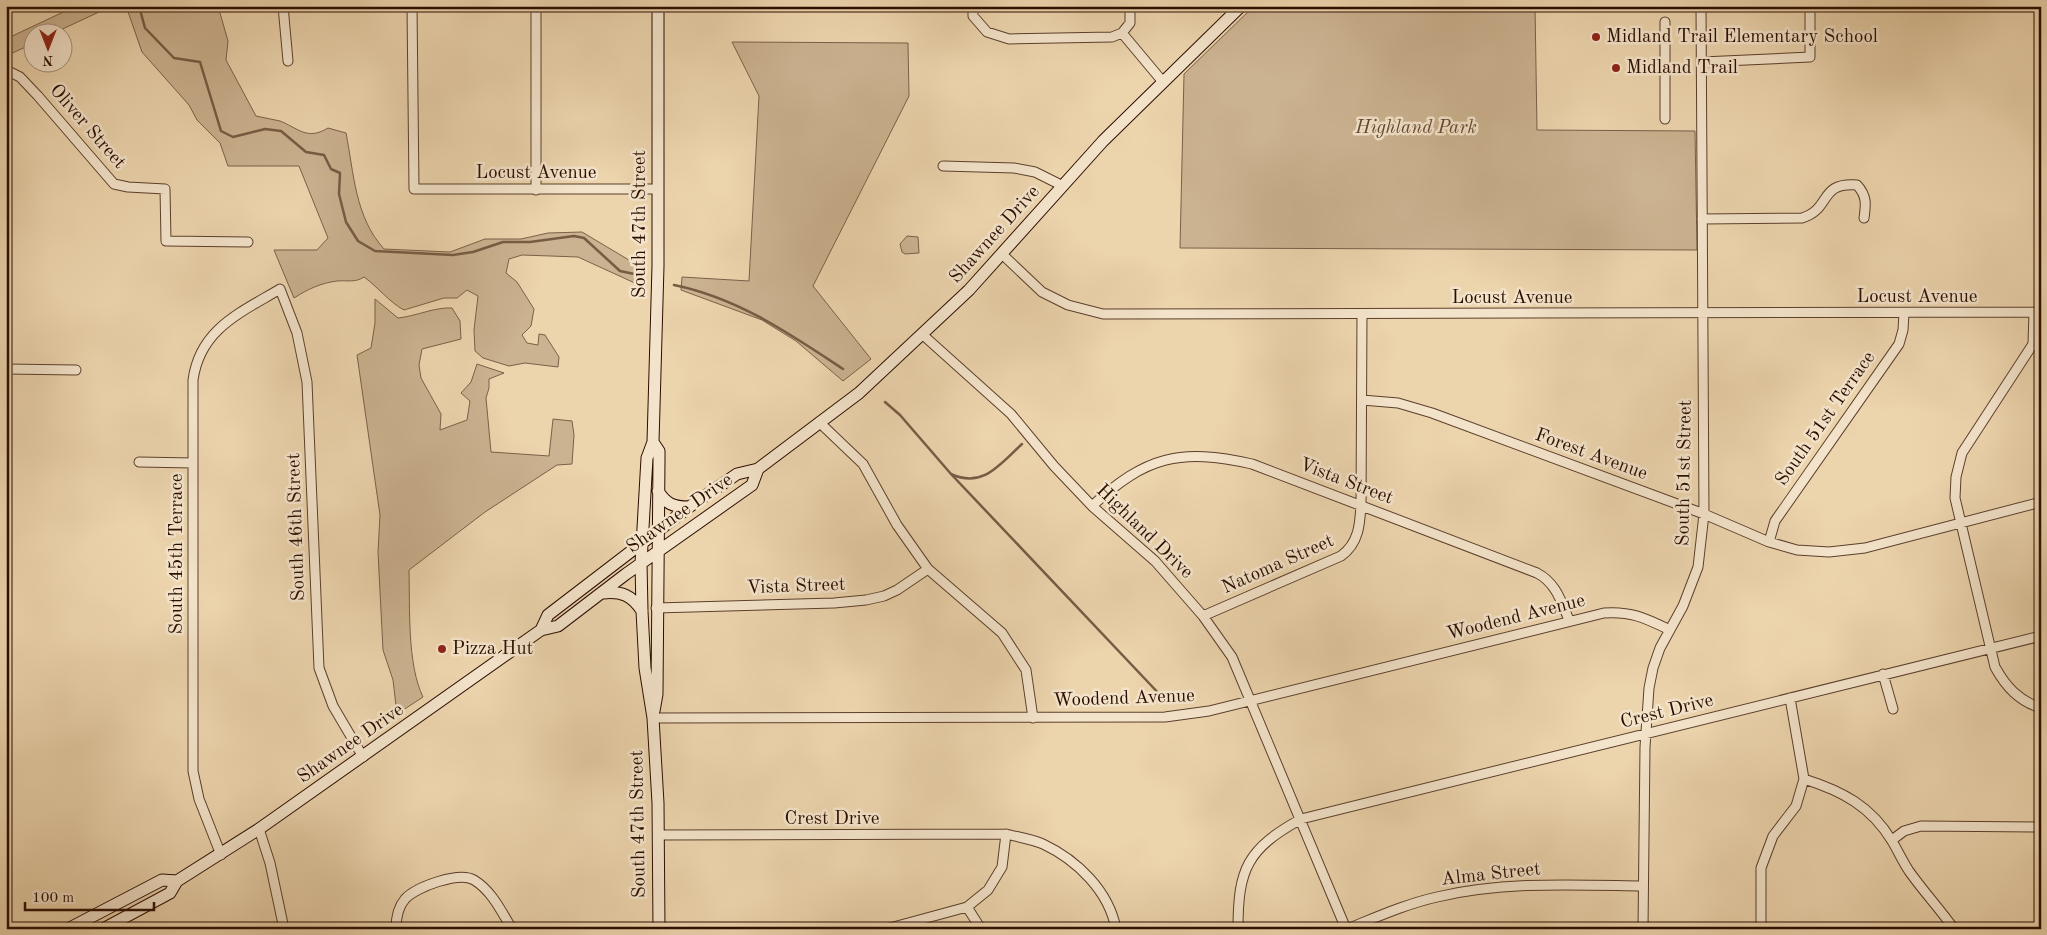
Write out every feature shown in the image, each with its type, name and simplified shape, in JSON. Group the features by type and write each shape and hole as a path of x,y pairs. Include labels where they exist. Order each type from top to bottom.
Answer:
{"main road":[{"name":"South 47th Street","path":"658,6 658,189 654,442 647,458 641,563 646,677 653,718 658,835 659,929"},
{"name":"Shawnee Drive","path":"541,630 548,615 658,529 737,474 758,469 859,393 923,335 1002,255 1103,141 1241,6"},
{"name":"South 47th Street","path":"653,718 657,694 656,608 659,451 654,442"},
{"name":"Shawnee Drive","path":"103,929 170,893 178,881 260,829 541,630 558,626 641,563 752,485 758,469"},
{"path":"658,491 665,502 676,507 689,507"},
{"path":"601,594 613,592 625,594 634,600 642,611"},
{"name":"Shawnee Drive","path":"68,929 162,880 178,881"},
{"path":"124,900 131,914"}],"street":[{"path":"283,6 288,61"},
{"name":"Locust Avenue","path":"412,6 414,189 658,189"},
{"path":"536,6 536,190"},
{"path":"973,6 973,16 987,32 1009,39 1112,37 1122,33 1130,23 1130,6"},
{"name":"South 51st Street","path":"1644,929 1645,734 1653,668 1683,606 1698,567 1704,514 1701,6"},
{"path":"1702,62 1810,57 1810,6"},
{"path":"1665,22 1665,120"},
{"path":"1122,33 1163,82"},
{"name":"Oliver Street","path":"6,70 20,77 38,96 114,184 128,187 165,189 166,241 248,242"},
{"path":"943,166 1014,168 1035,172 1063,186"},
{"path":"1702,219 1802,218 1813,215 1819,210 1829,192 1836,186 1845,184 1857,185 1864,193 1866,203 1864,218"},
{"name":"Locust Avenue","path":"1002,255 1042,292 1068,305 1103,314 2037,312"},
{"name":"South 45th Terrace","path":"221,855 199,799 192,771 193,380 198,357 207,341 229,319 280,289"},
{"name":"South 46th Street","path":"280,289 297,333 307,382 319,668 333,706 363,757"},
{"path":"2037,312 2033,344 1960,460 1955,493 1959,524 1995,667 2002,681 2015,696 2041,708"},
{"name":"South 51st Terrace","path":"1769,542 1775,521 1899,344 1903,330 1904,313"},
{"name":"Natoma Street","path":"1204,616 1349,550 1360,526 1362,314"},
{"name":"Highland Drive","path":"923,335 1011,414 1054,466 1092,506 1155,561 1204,616 1232,657 1252,701 1346,929"},
{"path":"6,369 76,370"},
{"name":"Forest Avenue","path":"1362,400 1398,403 1432,413 1704,514 1769,542 1797,550 1829,552 1865,548 2041,502"},
{"path":"819,422 863,464 897,525 928,569 1002,633 1026,670 1033,718"},
{"name":"Vista Street","path":"1092,506 1117,483 1149,465 1184,456 1218,456 1252,464 1361,504 1548,578 1556,590 1569,620"},
{"path":"138,462 193,463"},
{"name":"Vista Street","path":"656,608 834,603 866,600 884,596 897,590 928,569"},
{"name":"Woodend Avenue","path":"653,718 1165,717 1209,711 1252,701 1569,620 1604,613 1624,612 1643,617 1670,630"},
{"name":"Crest Drive","path":"1238,929 1239,888 1245,868 1259,849 1277,832 1301,819 2041,636"},
{"path":"6,672 6,704"},
{"path":"1883,674 1893,709"},
{"path":"1760,929 1761,868 1773,836 1796,806 1804,779 1790,698"},
{"path":"1804,779 1832,788 1854,799 1874,816 1892,840 1909,872 1954,929"},
{"path":"1892,840 1904,831 1921,826 2041,827"},
{"path":"260,829 270,863 284,929"},
{"path":"886,929 967,907 988,890 1002,867 1006,834"},
{"name":"Crest Drive","path":"658,835 1006,834 1042,843 1070,860 1091,879 1106,903 1116,929"},
{"path":"396,929 398,911 405,899 439,881 453,878 472,878 494,899 512,929"},
{"name":"Alma Street","path":"1346,929 1396,909 1438,896 1491,888 1535,885 1643,886"},
{"path":"967,907 981,929"}],"green space":[{"path":"76,6 112,6 72,25 72,22 42,22"},
{"path":"126,6 218,6 228,41 226,60 256,116 280,121 308,133 321,132 328,128 346,133 361,209 374,237 384,249 450,252 485,239 521,239 548,233 582,232 644,269 637,284 578,257 522,255 509,259 506,273 517,282 534,309 531,326 522,335 527,343 538,345 539,334 545,335 559,357 558,367 525,363 509,366 483,358 475,351 474,330 478,296 467,290 457,298 444,298 404,310 393,303 364,277 354,281 326,283 294,298 274,250 317,250 328,238 299,166 228,166 220,143 197,120 189,105 142,52"},
{"name":"Highland Park","path":"1254,6 1535,6 1537,130 1695,131 1697,250 1180,248 1184,74"},
{"path":"22,31 22,49 6,56 6,39"},
{"path":"732,42 908,43 909,96 813,286 871,359 843,381 796,341 762,320 681,290 682,277 749,281 759,96"},
{"path":"907,236 918,237 919,253 905,254 902,252 900,244"},
{"path":"375,299 398,318 452,308 460,321 461,339 422,349 419,365 421,378 441,414 440,430 467,420 470,401 461,393 471,382 477,364 504,373 489,379 486,398 491,452 549,456 553,419 572,421 574,435 572,464 557,465 485,512 409,570 412,652 414,669 423,697 397,714 393,680 383,650 378,552 380,515 357,355 371,348 375,323"}],"waterway":[{"path":"139,6 145,28 174,58 200,62 221,131 233,137 265,129 281,131 306,152 324,155 331,169 340,173 339,194 346,222 358,241 375,251 453,255 473,252 503,242 530,242 574,236 584,238 620,271 639,275"},
{"path":"674,285 697,291 742,308 783,330 843,369"},
{"path":"885,402 900,415 951,474 962,478 982,476 990,472 1022,444"},
{"path":"951,474 1164,699"}],"place":[{"name":"Midland Trail Elementary School","path":"1596,37"},
{"name":"Midland Trail","path":"1616,68"},
{"name":"Pizza Hut","path":"442,649"}]}
